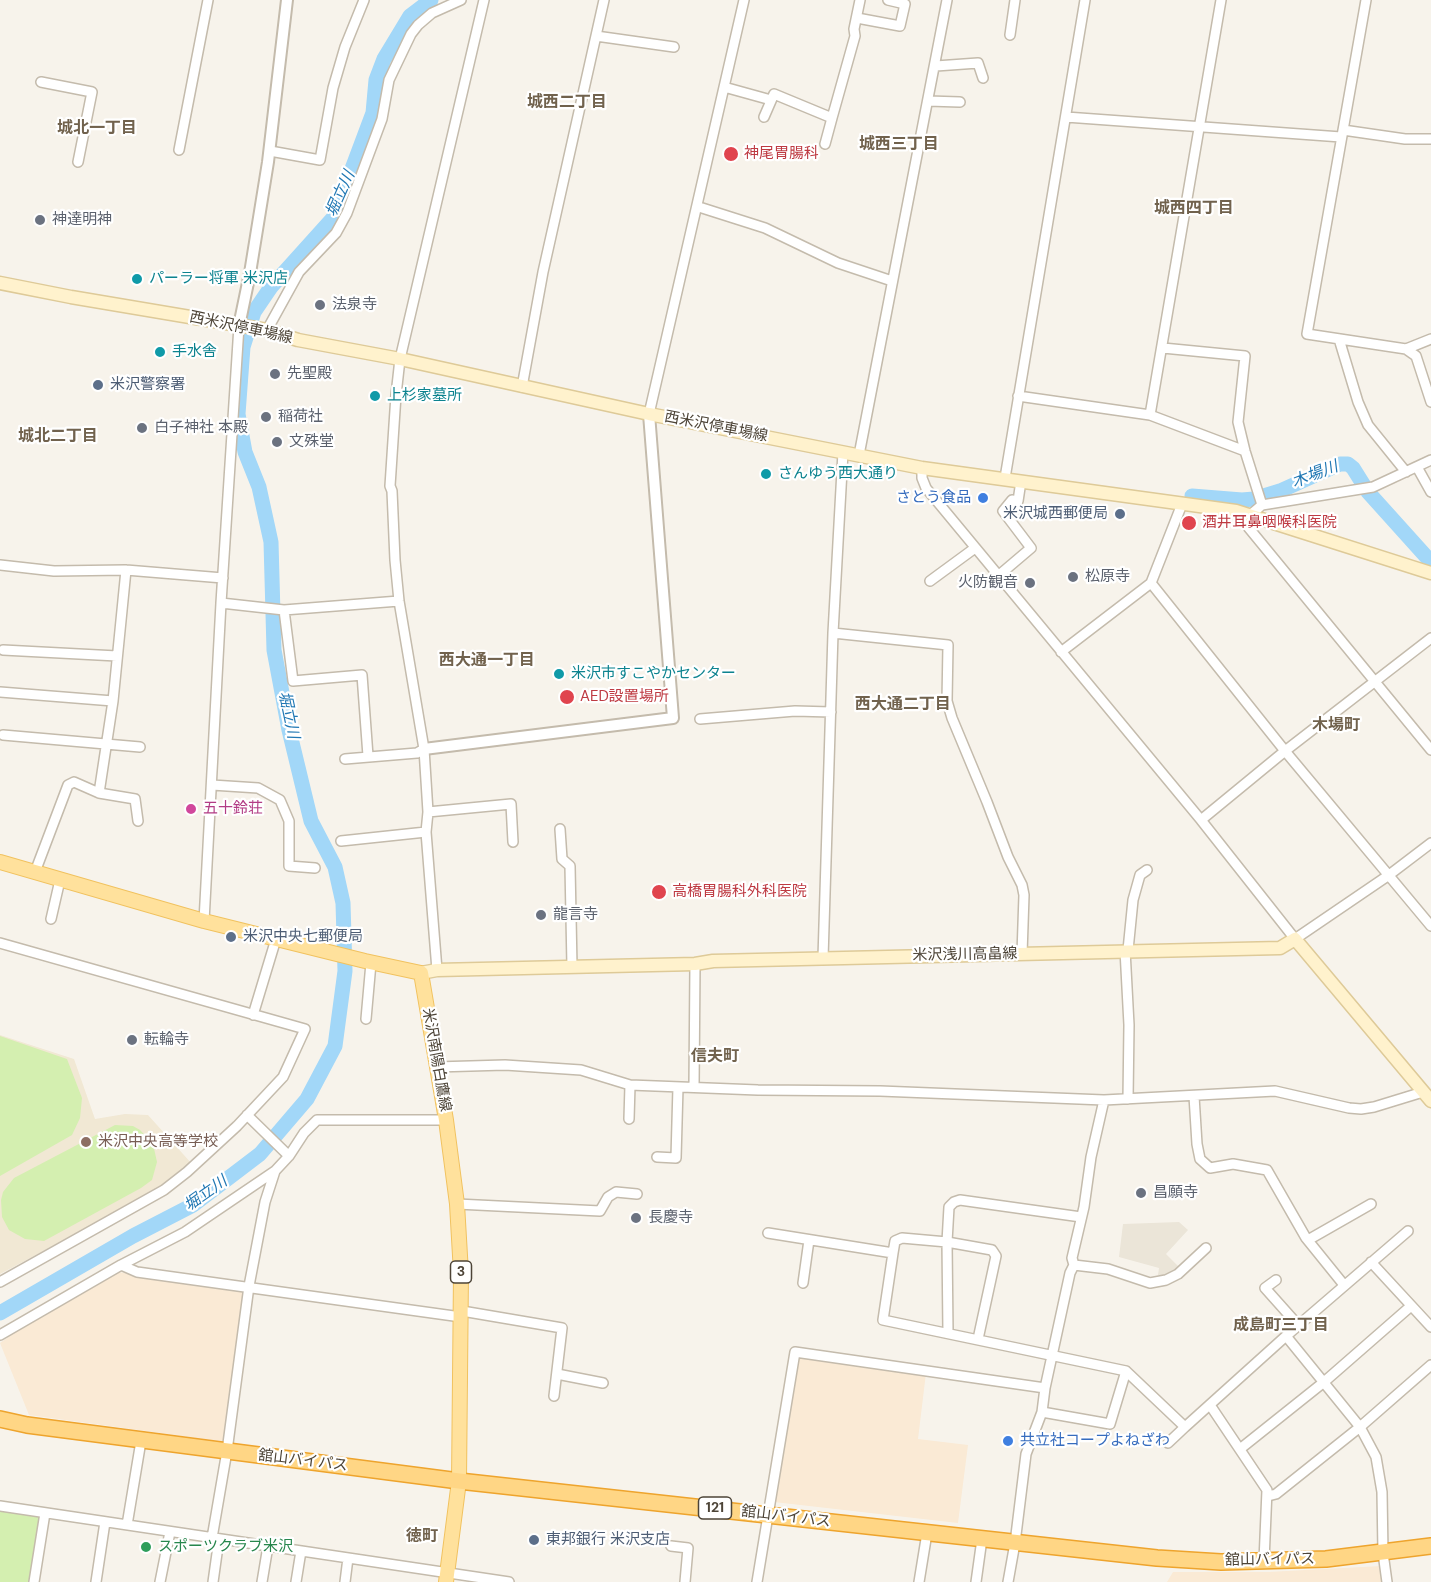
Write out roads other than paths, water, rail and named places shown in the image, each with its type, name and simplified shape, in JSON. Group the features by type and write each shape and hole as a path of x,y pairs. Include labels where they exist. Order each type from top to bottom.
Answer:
{"highway":[{"name":"舘山バイパス","path":"0,1419 141,1441 459,1481 1157,1558 1221,1562 1326,1559 1431,1546"}],"main road":[{"name":"西米沢停車場線","path":"0,283 267,330 298,340 400,359 650,414 922,468 1236,511 1431,573"},
{"path":"0,862 204,921 421,973"},
{"name":"米沢浅川高畠線","path":"421,973 437,970 695,964 713,961 1280,948 1295,939"},
{"path":"1295,939 1427,1096"},
{"name":"米沢南陽白鷹線","path":"421,973 446,1120 457,1204 461,1314 459,1481 447,1578"}],"street":[{"path":"179,150 208,0"},
{"path":"204,921 221,603 241,326 270,151 287,0"},
{"path":"270,151 320,160 333,88 345,47 364,0"},
{"path":"267,330 299,272 336,233 347,213 382,119 389,80 411,34 432,14 462,0"},
{"path":"437,970 426,832 428,812 424,749 399,602 390,486 400,359 484,0"},
{"path":"522,387 543,272 604,0"},
{"path":"345,759 417,753 424,749 673,718 650,414 699,207 744,0"},
{"path":"825,144 855,36 854,29 860,0"},
{"path":"857,18 900,27 905,4 888,0"},
{"path":"859,455 947,0"},
{"path":"1010,35 1016,0"},
{"path":"1005,478 1085,0"},
{"path":"1150,415 1221,0"},
{"path":"1366,0 1307,334 1406,349 1416,356 1431,402"},
{"path":"596,36 674,47"},
{"path":"936,66 978,63 983,78"},
{"path":"41,82 92,92 78,162"},
{"path":"724,87 771,100"},
{"path":"764,117 774,94 832,118"},
{"path":"928,101 960,102"},
{"path":"1066,117 1431,139"},
{"path":"699,207 765,228 838,263 892,281"},
{"path":"1339,339 1358,402 1368,425 1406,472"},
{"path":"1406,349 1431,339"},
{"path":"1163,348 1245,356 1238,422 1262,504"},
{"path":"1018,396 1150,415 1245,451"},
{"path":"823,958 833,633 843,452"},
{"path":"1431,460 1373,487 1262,504 1249,516 1248,527 1431,750"},
{"path":"1417,467 1431,492"},
{"path":"922,468 922,478 926,488 1201,820 1295,939 1389,875 1431,843"},
{"path":"998,576 1031,548 1003,511 1012,500 1018,501 1021,481"},
{"path":"1061,652 1151,583 1182,504"},
{"path":"930,581 975,548"},
{"path":"0,565 54,570 126,570 223,578"},
{"path":"99,793 113,701 126,570"},
{"path":"1151,583 1285,751 1431,926"},
{"path":"221,603 284,610 399,602"},
{"path":"284,610 293,681 362,675 368,756"},
{"path":"833,633 948,645 947,701 952,718 1008,857 1022,885 1024,895 1022,954"},
{"path":"1201,820 1285,751 1431,638"},
{"path":"3,650 117,656"},
{"path":"0,692 113,701"},
{"path":"700,719 795,711 831,712"},
{"path":"3,735 140,747"},
{"path":"35,872 68,785 74,782 99,793 135,798 138,821"},
{"path":"213,785 258,788 280,800 289,821 289,866 315,868"},
{"path":"428,812 511,804 513,842"},
{"path":"560,829 562,859 570,866 572,967"},
{"path":"341,841 426,832"},
{"path":"1128,1099 1127,950 1132,900 1140,875 1147,870"},
{"path":"51,919 60,880"},
{"path":"253,1015 276,939"},
{"path":"0,943 305,1029 283,1077 187,1172 164,1190 0,1282"},
{"path":"366,1019 368,962"},
{"path":"694,1087 695,964"},
{"path":"436,1066 495,1064 581,1070 630,1085 880,1091 1104,1100 1275,1091 1361,1109 1427,1096"},
{"path":"629,1119 630,1085"},
{"path":"657,1157 676,1158 678,1087"},
{"path":"1194,1095 1200,1159 1210,1168 1233,1164 1267,1170 1308,1240 1344,1285"},
{"path":"1008,1582 1026,1454 1042,1412 1070,1273 1074,1265 1072,1258 1104,1100"},
{"path":"247,1115 288,1155"},
{"path":"0,1335 121,1264 185,1232 275,1171 317,1120 446,1120"},
{"path":"213,1582 216,1538 249,1286 265,1202 275,1171"},
{"path":"457,1204 600,1211 608,1197 616,1192 637,1194"},
{"path":"948,1334 946,1242 949,1207 954,1202 960,1200 1081,1217"},
{"path":"1308,1240 1371,1204"},
{"path":"1168,1443 1298,1325 1408,1231"},
{"path":"768,1233 893,1253"},
{"path":"978,1339 996,1256 992,1250 946,1242 902,1238 895,1241 883,1320 1126,1371 1185,1427"},
{"path":"803,1283 809,1240"},
{"path":"1074,1265 1108,1269 1150,1283 1166,1280 1178,1274 1206,1248"},
{"path":"1371,1262 1431,1327"},
{"path":"121,1264 137,1272 562,1328 554,1396"},
{"path":"1276,1280 1265,1288 1298,1325"},
{"path":"1240,1449 1324,1382 1411,1306"},
{"path":"1286,1336 1360,1427 1376,1457 1382,1492 1383,1553 1387,1582"},
{"path":"757,1582 795,1352 1045,1388"},
{"path":"1268,1496 1276,1494 1360,1427 1431,1365"},
{"path":"1042,1412 1110,1424 1126,1371"},
{"path":"557,1374 603,1383"},
{"path":"1209,1406 1267,1490 1264,1561"},
{"path":"127,1525 141,1441"},
{"path":"0,1506 348,1558 447,1578 509,1582"},
{"path":"34,1582 45,1513"},
{"path":"96,1582 105,1522"},
{"path":"160,1582 170,1532"},
{"path":"919,1582 927,1533"},
{"path":"976,1582 982,1539"},
{"path":"262,1582 268,1546"},
{"path":"671,1546 688,1548 685,1582"},
{"path":"296,1582 301,1551"},
{"path":"345,1582 348,1558"}],"waterway":[{"name":"堀立川","path":"0,1313 133,1236 193,1205 260,1154 307,1099 335,1046 345,971 343,903 335,867 311,821 289,730 274,650 271,542 259,487 245,452 238,414 243,347 254,312 271,287 334,217 373,113 376,80 384,59 410,16 431,0"},
{"name":"木場川","path":"1192,496 1254,499 1280,491 1340,464 1348,464 1368,492 1431,562"}],"place":[{"name":"神尾胃腸科","path":"731,154"},
{"name":"神達明神","path":"40,220"},
{"name":"パーラー将軍 米沢店","path":"137,279"},
{"name":"法泉寺","path":"320,305"},
{"name":"手水舎","path":"160,352"},
{"name":"先聖殿","path":"275,374"},
{"name":"米沢警察署","path":"98,385"},
{"name":"上杉家墓所","path":"375,396"},
{"name":"稲荷社","path":"266,417"},
{"name":"白子神社 本殿","path":"142,428"},
{"name":"文殊堂","path":"277,442"},
{"name":"さんゆう西大通り","path":"766,474"},
{"name":"さとう食品","path":"983,498"},
{"name":"米沢城西郵便局","path":"1120,514"},
{"name":"酒井耳鼻咽喉科医院","path":"1189,523"},
{"name":"松原寺","path":"1073,577"},
{"name":"火防観音","path":"1030,583"},
{"name":"米沢市すこやかセンター","path":"559,674"},
{"name":"AED設置場所","path":"567,697"},
{"name":"五十鈴荘","path":"191,809"},
{"name":"高橋胃腸科外科医院","path":"659,892"},
{"name":"龍言寺","path":"541,915"},
{"name":"米沢中央七郵便局","path":"231,937"},
{"name":"転輪寺","path":"132,1040"},
{"name":"米沢中央高等学校","path":"86,1142"},
{"name":"昌願寺","path":"1141,1193"},
{"name":"長慶寺","path":"636,1218"},
{"name":"共立社コープよねざわ","path":"1008,1441"},
{"name":"東邦銀行 米沢支店","path":"534,1540"},
{"name":"スポーツクラブ米沢","path":"146,1547"}],"district":[{"name":"城西二丁目","path":"567,103"},
{"name":"城北一丁目","path":"97,129"},
{"name":"城西三丁目","path":"899,145"},
{"name":"城西四丁目","path":"1194,209"},
{"name":"城北二丁目","path":"58,437"},
{"name":"西大通一丁目","path":"487,661"},
{"name":"西大通二丁目","path":"903,705"},
{"name":"木場町","path":"1336,726"},
{"name":"信夫町","path":"715,1057"},
{"name":"成島町三丁目","path":"1281,1326"},
{"name":"徳町","path":"422,1537"}]}
